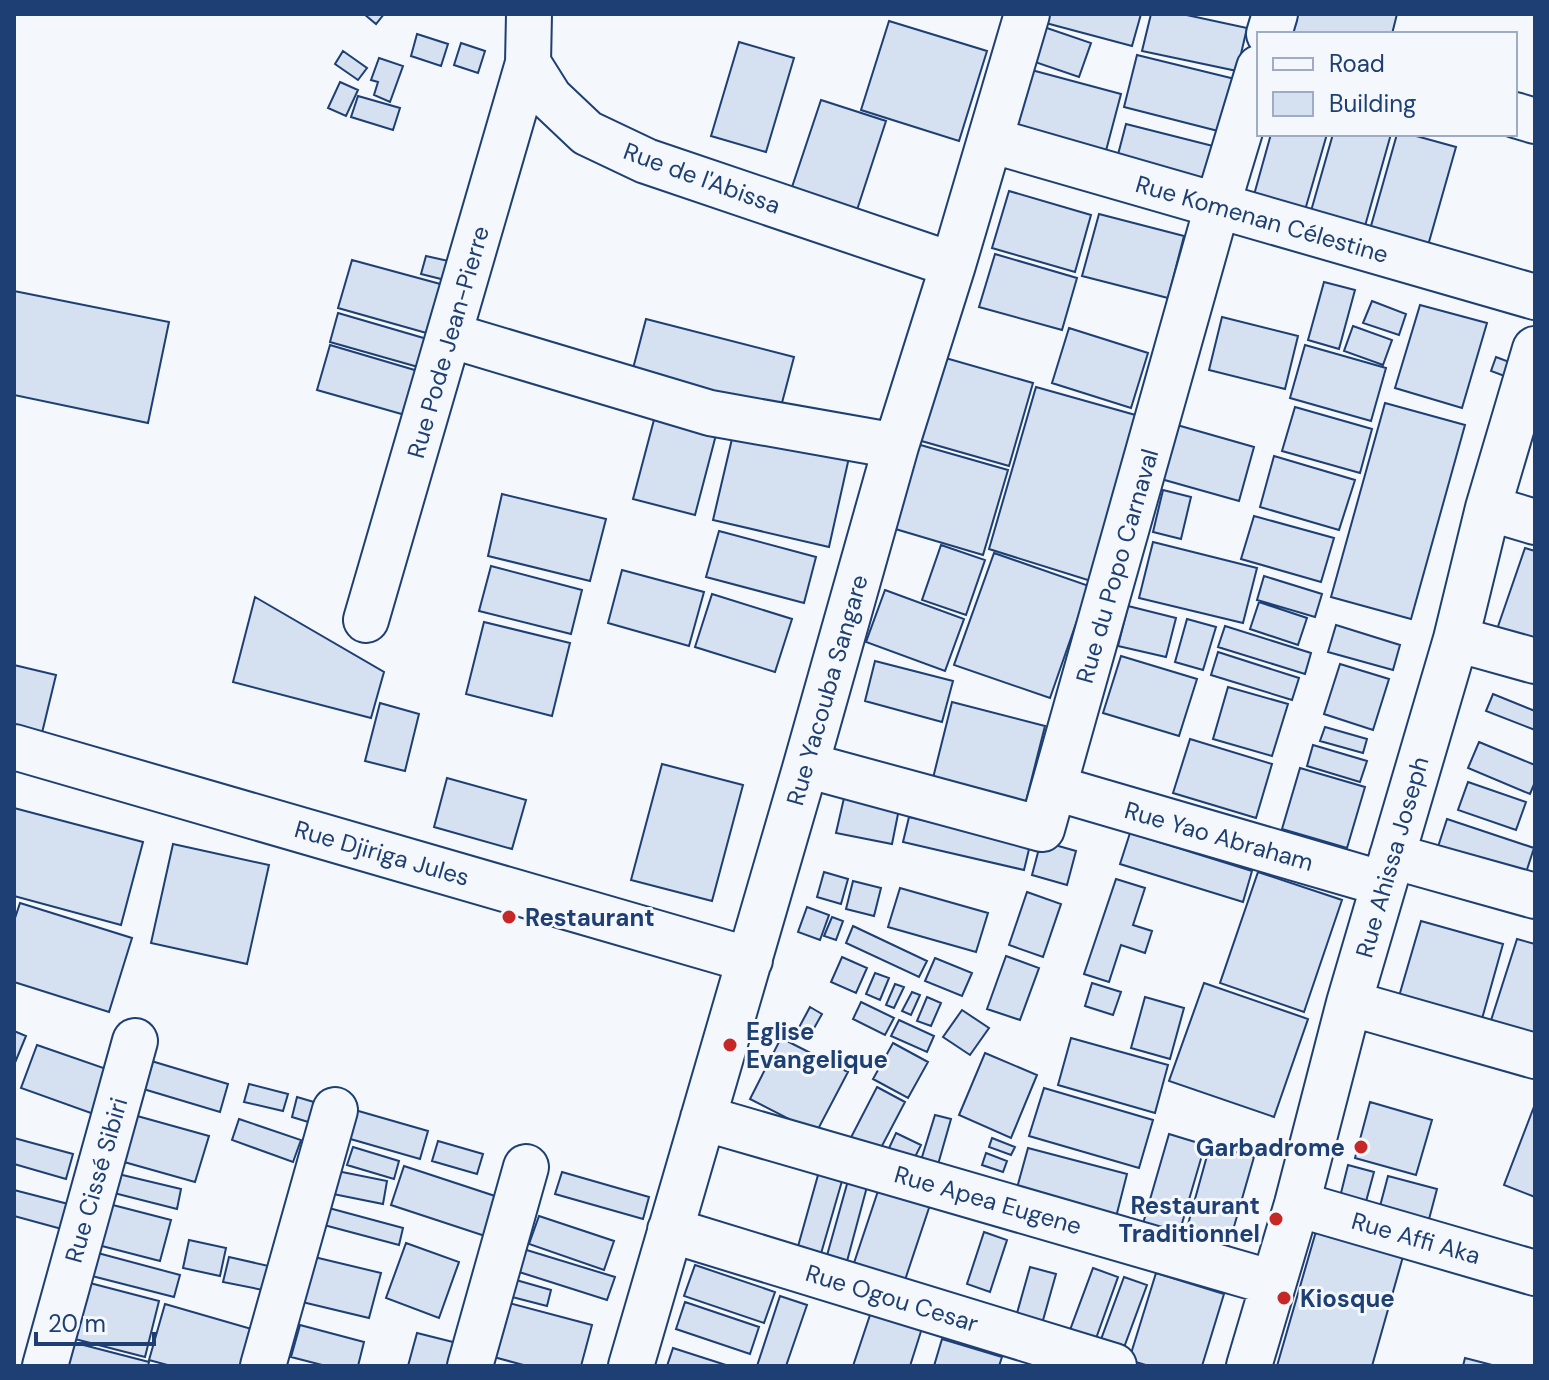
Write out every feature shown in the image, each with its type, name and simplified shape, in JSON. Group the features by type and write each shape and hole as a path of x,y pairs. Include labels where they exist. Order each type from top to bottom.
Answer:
{"street":[{"path":"528,63 529,14"},
{"name":"Rue Yacouba Sangare","path":"631,1366 896,446 990,140 1014,17"},
{"name":"Rue de l'Abissa","path":"528,63 550,98 587,133 646,161 953,265"},
{"name":"Rue Pode Jean-Pierre","path":"366,620 528,63"},
{"name":"Rue du Popo Carnaval","path":"806,765 1042,829 1257,75"},
{"name":"Rue Komenan Célestine","path":"990,140 1535,297"},
{"path":"449,335 710,413 896,446"},
{"name":"Rue Ahissa Joseph","path":"1249,1366 1297,1204 1349,1003 1456,639 1488,508 1535,349"},
{"path":"1488,508 1535,522"},
{"path":"1456,639 1535,661"},
{"name":"Rue Djiriga Jules","path":"14,747 750,960"},
{"name":"Rue Yao Abraham","path":"1055,788 1388,870 1535,896"},
{"path":"1349,1003 1535,1056"},
{"name":"Rue Cissé Sibiri","path":"45,1366 135,1041"},
{"path":"263,1366 335,1110"},
{"name":"Rue Apea Eugene","path":"703,1118 1273,1283"},
{"path":"470,1366 526,1167"},
{"name":"Rue Affi Aka","path":"1297,1204 1535,1273"},
{"name":"Rue Ogou Cesar","path":"670,1230 1114,1366"}],"building":[{"path":"364,14 384,14 376,24"},
{"path":"1044,14 1141,14 1132,46 1042,22"},
{"path":"1151,14 1182,14 1247,28 1237,71 1142,51"},
{"path":"1298,14 1397,14 1392,32 1293,32"},
{"path":"889,21 987,51 959,141 861,110"},
{"path":"1041,26 1091,43 1079,77 1029,60"},
{"path":"417,34 448,44 441,66 411,56"},
{"path":"739,42 794,58 766,152 711,136"},
{"path":"461,43 485,51 478,73 454,65"},
{"path":"343,51 367,68 358,80 335,64"},
{"path":"1137,55 1235,79 1222,132 1124,107"},
{"path":"379,58 403,66 390,102 374,95 378,82 371,80"},
{"path":"1024,68 1121,94 1103,162 1006,137"},
{"path":"340,82 358,90 346,116 328,108"},
{"path":"358,96 400,108 393,130 351,117"},
{"path":"821,100 886,121 856,213 790,193"},
{"path":"1126,124 1213,146 1202,189 1115,166"},
{"path":"1270,136 1326,136 1303,217 1252,202"},
{"path":"1332,136 1390,136 1363,233 1309,218"},
{"path":"1396,136 1416,136 1456,147 1427,249 1369,233"},
{"path":"1009,191 1091,215 1075,272 992,248"},
{"path":"1099,214 1184,236 1168,298 1082,276"},
{"path":"995,254 1077,278 1062,330 979,307"},
{"path":"426,256 453,262 449,281 421,274"},
{"path":"352,260 444,285 430,334 338,308"},
{"path":"1324,282 1355,290 1339,349 1308,340"},
{"path":"14,291 169,322 148,423 14,395"},
{"path":"1372,301 1406,314 1399,335 1363,323"},
{"path":"1420,305 1487,323 1462,408 1395,388"},
{"path":"338,313 427,339 418,367 330,342"},
{"path":"1222,317 1298,336 1285,389 1209,370"},
{"path":"646,319 794,357 778,418 630,380"},
{"path":"1353,326 1392,340 1383,365 1344,351"},
{"path":"1069,328 1148,353 1131,408 1052,383"},
{"path":"330,345 418,371 405,415 317,390"},
{"path":"1305,345 1386,368 1371,421 1290,398"},
{"path":"942,357 1033,383 1009,466 918,440"},
{"path":"1496,357 1512,363 1507,377 1491,371"},
{"path":"1036,387 1139,416 1091,581 989,549"},
{"path":"1385,403 1465,425 1411,619 1331,597"},
{"path":"1295,407 1372,429 1360,473 1282,451"},
{"path":"655,416 717,431 695,515 633,499"},
{"path":"1177,425 1254,447 1239,501 1161,479"},
{"path":"735,426 850,453 829,547 713,520"},
{"path":"917,444 1008,470 983,555 892,528"},
{"path":"1274,456 1355,480 1339,530 1260,507"},
{"path":"1163,490 1191,497 1181,539 1153,532"},
{"path":"502,494 606,519 590,581 488,556"},
{"path":"1254,516 1334,538 1321,582 1241,559"},
{"path":"719,531 816,557 804,603 706,577"},
{"path":"1153,542 1257,568 1243,623 1139,598"},
{"path":"941,545 985,560 966,615 922,600"},
{"path":"1525,548 1535,551 1535,651 1494,638"},
{"path":"994,553 1089,586 1050,698 954,665"},
{"path":"491,566 582,590 571,634 479,611"},
{"path":"622,570 704,592 689,646 608,623"},
{"path":"1264,576 1322,594 1315,617 1257,600"},
{"path":"885,590 964,619 945,671 866,642"},
{"path":"712,594 792,619 775,672 695,647"},
{"path":"255,597 384,672 371,718 233,682"},
{"path":"1259,602 1307,618 1298,645 1250,629"},
{"path":"1128,606 1176,618 1166,657 1118,646"},
{"path":"1187,619 1216,627 1203,670 1175,662"},
{"path":"484,622 570,643 552,716 466,694"},
{"path":"1336,625 1400,645 1393,670 1328,652"},
{"path":"1225,626 1311,653 1305,674 1218,647"},
{"path":"1218,652 1299,678 1292,700 1211,675"},
{"path":"1121,656 1197,679 1179,736 1103,713"},
{"path":"875,661 953,681 942,722 865,701"},
{"path":"1340,664 1389,679 1373,730 1324,714"},
{"path":"14,665 56,675 41,737 14,731"},
{"path":"1228,687 1288,704 1272,756 1213,739"},
{"path":"1493,694 1535,711 1535,730 1486,711"},
{"path":"952,702 1045,726 1024,809 931,786"},
{"path":"380,703 419,714 405,771 365,761"},
{"path":"1325,727 1367,739 1363,753 1320,741"},
{"path":"1190,739 1272,764 1256,818 1173,793"},
{"path":"1479,742 1535,765 1535,782 1530,794 1468,768"},
{"path":"1313,745 1367,761 1360,782 1307,766"},
{"path":"662,764 743,785 712,901 631,880"},
{"path":"1300,768 1365,787 1347,848 1282,829"},
{"path":"447,778 526,800 512,849 434,827"},
{"path":"1468,782 1526,802 1516,830 1458,810"},
{"path":"844,798 899,809 892,844 836,833"},
{"path":"14,808 143,842 121,925 14,896"},
{"path":"909,817 1030,845 1024,870 903,842"},
{"path":"1447,819 1534,848 1522,885 1435,856"},
{"path":"1130,833 1252,871 1243,902 1120,864"},
{"path":"1041,841 1076,851 1067,885 1032,875"},
{"path":"173,844 269,865 247,964 151,943"},
{"path":"824,872 848,879 841,904 817,897"},
{"path":"1258,872 1342,900 1304,1012 1220,983"},
{"path":"1116,879 1145,888 1133,925 1152,931 1145,953 1121,945 1109,982 1084,974"},
{"path":"853,881 881,888 874,916 846,909"},
{"path":"900,888 988,913 976,952 888,927"},
{"path":"1027,892 1061,904 1043,957 1009,945"},
{"path":"20,903 132,938 109,1012 14,982 14,921"},
{"path":"807,907 829,915 820,940 798,932"},
{"path":"832,917 843,921 836,940 824,936"},
{"path":"1421,921 1503,944 1478,1033 1395,1010"},
{"path":"853,926 927,961 919,977 846,943"},
{"path":"1517,939 1535,944 1535,1051 1486,1036"},
{"path":"1006,956 1039,968 1020,1020 987,1009"},
{"path":"842,957 867,968 856,993 831,982"},
{"path":"935,958 972,973 962,996 925,981"},
{"path":"875,973 889,978 880,1000 866,994"},
{"path":"1092,983 1121,992 1113,1015 1085,1006"},
{"path":"1204,983 1308,1019 1274,1117 1169,1081"},
{"path":"895,984 904,987 894,1008 886,1005"},
{"path":"912,992 920,995 911,1015 902,1011"},
{"path":"927,997 941,1003 931,1026 917,1021"},
{"path":"1145,997 1184,1008 1170,1059 1131,1048"},
{"path":"861,1002 894,1018 885,1035 853,1019"},
{"path":"810,1007 822,1014 808,1039 796,1033"},
{"path":"962,1010 989,1028 970,1055 943,1037"},
{"path":"899,1020 934,1036 927,1052 891,1036"},
{"path":"14,1031 26,1036 14,1065"},
{"path":"781,1038 848,1072 816,1133 750,1099"},
{"path":"1071,1038 1168,1065 1155,1113 1058,1085"},
{"path":"893,1043 928,1062 908,1098 873,1079"},
{"path":"37,1045 118,1073 102,1117 21,1088"},
{"path":"985,1053 1037,1075 1011,1138 959,1115"},
{"path":"148,1060 228,1084 220,1112 140,1088"},
{"path":"249,1084 288,1094 283,1111 244,1102"},
{"path":"877,1087 905,1102 873,1163 845,1149"},
{"path":"1044,1088 1153,1120 1139,1168 1029,1136"},
{"path":"297,1097 324,1105 318,1125 292,1117"},
{"path":"1370,1102 1432,1120 1416,1175 1355,1158"},
{"path":"1535,1104 1535,1197 1504,1185"},
{"path":"348,1108 428,1131 420,1159 340,1136"},
{"path":"130,1114 209,1136 195,1182 117,1160"},
{"path":"935,1115 951,1119 935,1175 918,1170"},
{"path":"239,1119 301,1140 293,1162 232,1140"},
{"path":"896,1133 921,1145 907,1173 883,1161"},
{"path":"1169,1134 1205,1145 1176,1244 1140,1234"},
{"path":"14,1138 73,1154 66,1179 14,1164"},
{"path":"992,1138 1015,1147 1011,1155 989,1147"},
{"path":"438,1141 483,1154 477,1174 432,1161"},
{"path":"1210,1145 1254,1157 1225,1258 1182,1246"},
{"path":"353,1147 399,1161 394,1179 347,1165"},
{"path":"1028,1148 1127,1174 1115,1221 1015,1195"},
{"path":"986,1153 1007,1161 1003,1172 982,1165"},
{"path":"1348,1165 1374,1172 1361,1220 1336,1213"},
{"path":"404,1166 501,1198 488,1237 391,1205"},
{"path":"820,1168 844,1174 820,1257 797,1250"},
{"path":"332,1170 387,1181 383,1204 328,1193"},
{"path":"562,1172 649,1197 643,1219 555,1194"},
{"path":"114,1173 181,1189 177,1209 110,1192"},
{"path":"1388,1176 1437,1189 1424,1238 1375,1225"},
{"path":"849,1177 868,1183 846,1265 826,1259"},
{"path":"881,1182 932,1199 903,1286 852,1269"},
{"path":"14,1190 76,1206 69,1231 14,1216"},
{"path":"109,1204 171,1220 160,1261 98,1245"},
{"path":"314,1204 403,1228 399,1245 309,1221"},
{"path":"539,1216 614,1241 604,1270 529,1244"},
{"path":"1319,1221 1406,1246 1372,1366 1277,1366"},
{"path":"984,1232 1007,1240 990,1292 967,1284"},
{"path":"189,1240 226,1248 220,1276 183,1268"},
{"path":"406,1243 459,1262 439,1318 386,1298"},
{"path":"520,1248 615,1277 607,1300 513,1270"},
{"path":"94,1252 180,1275 174,1297 88,1275"},
{"path":"310,1256 381,1273 369,1318 298,1301"},
{"path":"229,1257 273,1267 268,1291 223,1282"},
{"path":"695,1265 775,1292 764,1323 684,1296"},
{"path":"1030,1267 1056,1274 1038,1338 1012,1331"},
{"path":"1093,1268 1118,1277 1089,1358 1063,1349"},
{"path":"1156,1273 1224,1294 1202,1366 1149,1366 1129,1360"},
{"path":"1124,1277 1147,1285 1119,1361 1096,1353"},
{"path":"516,1280 551,1290 547,1306 512,1297"},
{"path":"86,1282 159,1301 145,1357 71,1338"},
{"path":"780,1296 807,1305 786,1366 757,1366"},
{"path":"505,1302 592,1325 581,1366 527,1366 490,1356"},
{"path":"685,1302 759,1327 750,1354 676,1329"},
{"path":"165,1304 255,1330 245,1366 171,1366 149,1360"},
{"path":"872,1309 923,1325 910,1366 853,1366"},
{"path":"300,1325 364,1342 358,1366 326,1366 291,1357"},
{"path":"417,1333 469,1346 463,1366 408,1366"},
{"path":"942,1339 1002,1357 999,1366 934,1366"},
{"path":"68,1341 149,1362 148,1366 61,1366"},
{"path":"673,1348 729,1366 667,1366"},
{"path":"1465,1358 1496,1366 1463,1366"}],"place":[{"name":"Restaurant","path":"509,917"},
{"name":"Eglise Evangelique","path":"730,1045"},
{"name":"Garbadrome","path":"1361,1147"},
{"name":"Restaurant Traditionnel","path":"1276,1219"},
{"name":"Kiosque","path":"1284,1298"}]}
